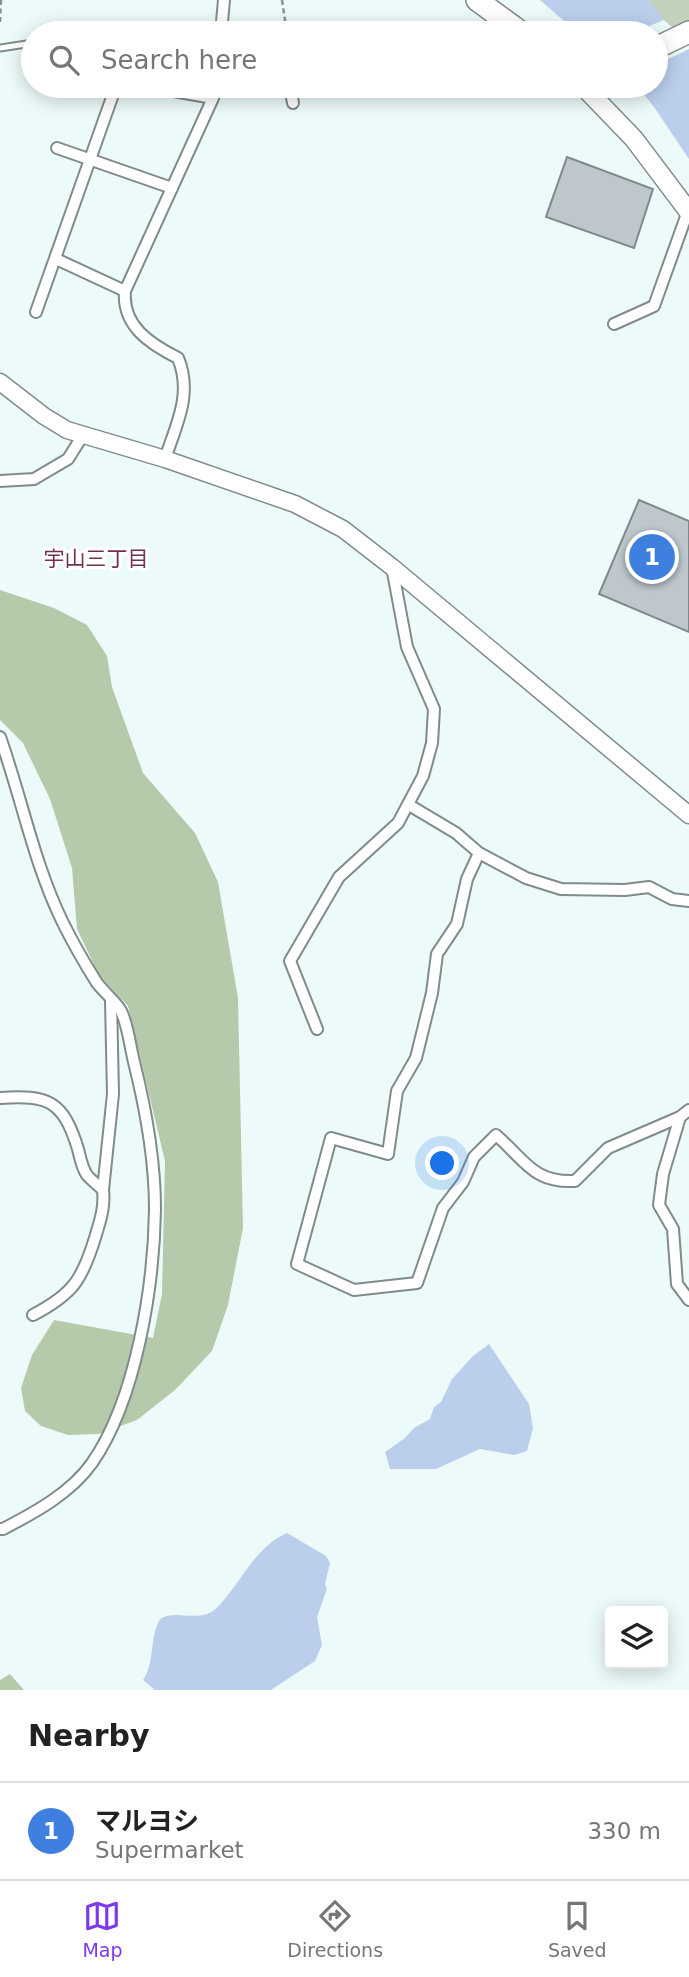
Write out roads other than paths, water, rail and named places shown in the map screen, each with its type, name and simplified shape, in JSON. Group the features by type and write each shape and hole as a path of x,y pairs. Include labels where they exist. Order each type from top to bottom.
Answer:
{"highway":[{"path":"477,0 506,21"},
{"path":"668,42 689,32"}],"main road":[{"path":"595,98 634,139 688,211"}],"street":[{"path":"222,21 224,0"},
{"path":"36,312 112,98"},
{"path":"165,459 185,394 184,373 178,358 154,346 137,331 124,304 125,291 213,98"},
{"path":"292,98 293,103"},
{"path":"57,148 172,188"},
{"path":"614,324 653,306 688,211"},
{"path":"56,260 125,291"},
{"path":"0,382 57,424 83,435 165,459 295,503 342,529 392,567 689,815"},
{"path":"0,481 34,480 68,459 83,435"},
{"path":"317,1029 290,961 339,877 398,823 424,776 432,743 434,709 407,647 392,567"},
{"path":"0,737 45,882 63,923 96,981 121,1010 142,1094 149,1136 155,1209 141,1334 127,1392 102,1446 91,1466 75,1482 37,1511 0,1529"},
{"path":"409,805 456,833 479,853 526,878 561,888 625,890 649,887 673,900 689,901"},
{"path":"479,853 467,879 457,924 438,954 432,993 416,1058 397,1091 388,1154 331,1138 297,1264 354,1290 417,1283 443,1209 463,1182 474,1157 496,1135 537,1175 556,1182 575,1181 608,1148 684,1113"},
{"path":"33,1315 59,1301 81,1277 104,1206 103,1190 113,1094 111,1001"},
{"path":"0,1098 24,1097 49,1101 56,1106 62,1112 76,1144 85,1174 103,1190"},
{"path":"684,1113 663,1174 659,1205 673,1229 677,1284 689,1300"}],"lane":[{"path":"0,48 21,45"}],"water":[{"path":"540,0 648,0 664,20 662,21 564,21"},
{"path":"689,37 689,159 647,98 668,98 668,47"},
{"path":"489,1344 529,1404 533,1428 527,1451 514,1455 480,1449 436,1469 390,1469 385,1452 414,1428 430,1419 434,1407 441,1402 452,1379 473,1356"},
{"path":"287,1533 326,1556 330,1563 325,1584 327,1589 317,1617 322,1645 315,1661 271,1690 155,1690 143,1680 160,1619 172,1615 200,1615 213,1611 262,1551"}],"waterway":[{"path":"611,0 629,21"}],"place":[{"name":"マルヨシ","path":"652,557"}],"district":[{"name":"宇山三丁目","path":"96,559"}]}
